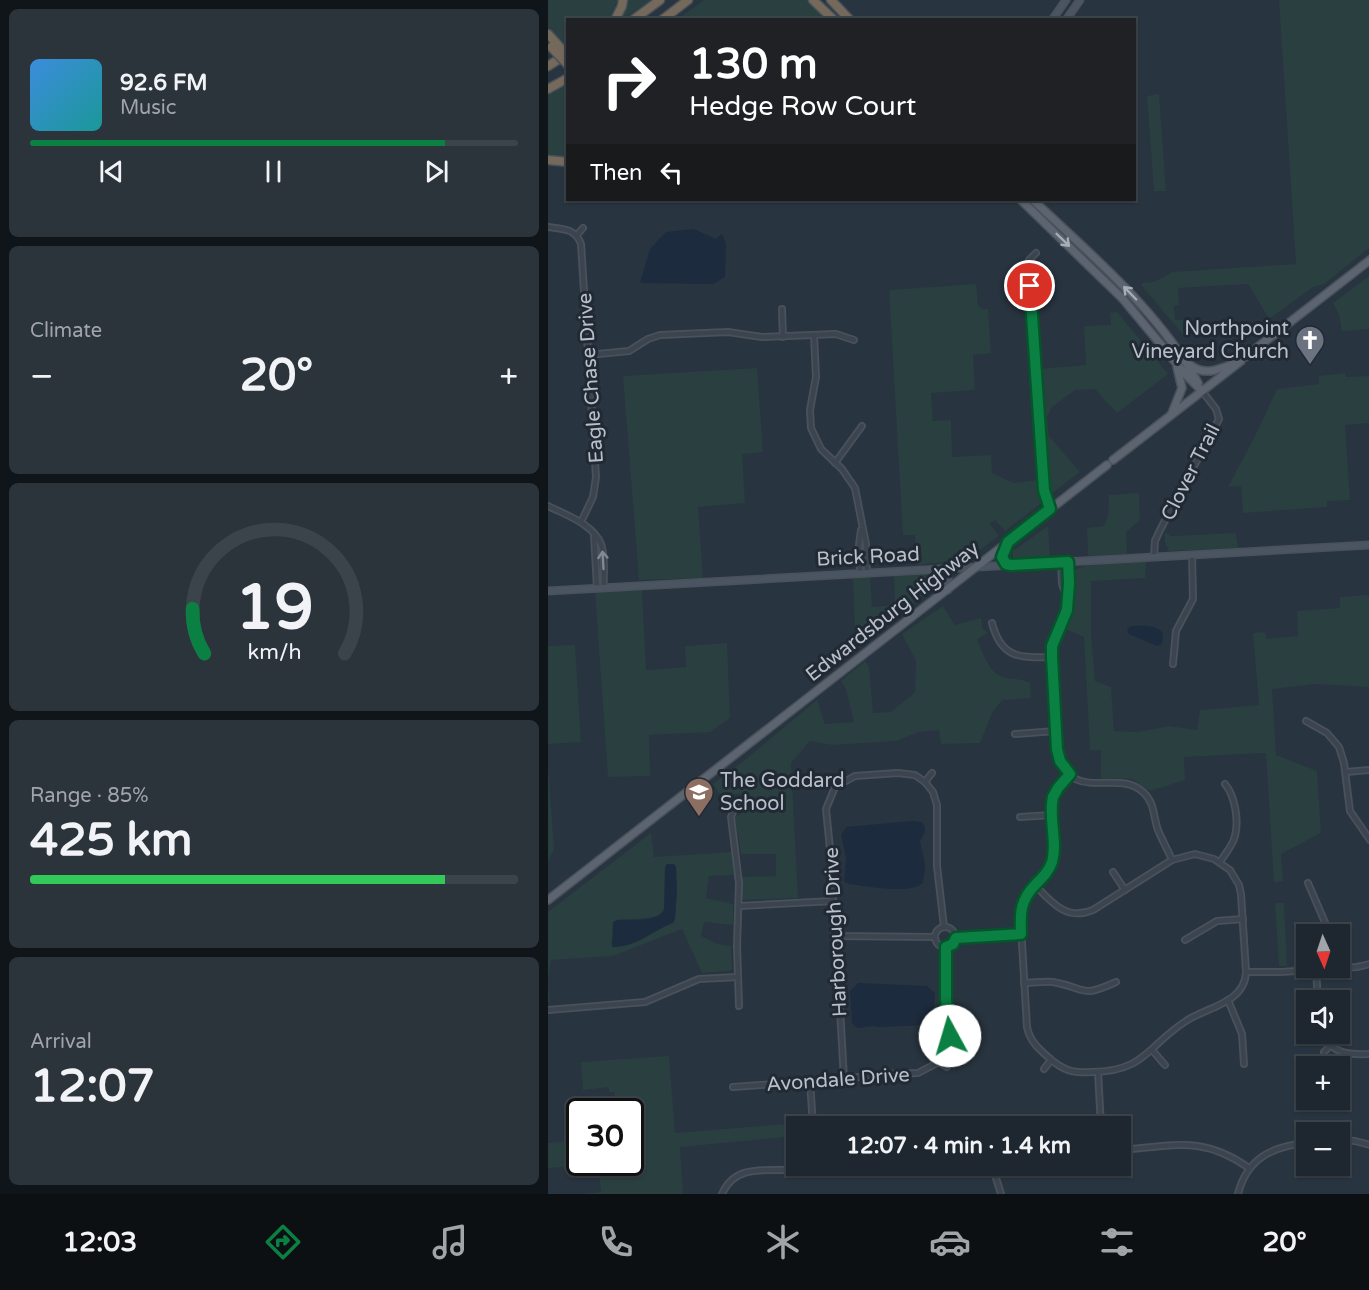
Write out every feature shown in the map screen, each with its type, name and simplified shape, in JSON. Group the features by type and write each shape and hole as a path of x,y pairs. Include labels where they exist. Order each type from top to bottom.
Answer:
{"highway":[{"path":"616,18 623,0"},
{"path":"636,18 660,0"},
{"path":"665,18 688,0"},
{"path":"674,18 696,0"},
{"path":"813,0 832,18"},
{"path":"831,0 848,18"},
{"path":"548,34 552,45 566,62"},
{"path":"552,45 566,55"},
{"path":"548,68 566,57"},
{"path":"548,89 566,79"},
{"path":"548,160 566,162"}],"main road":[{"path":"1022,201 1123,299 1178,359 1203,372 1220,369 1243,359"},
{"path":"1034,201 1130,292 1151,317 1202,391"},
{"name":"Edwardsburg Highway","path":"548,900 1370,260"},
{"path":"1171,415 1182,388 1178,359"}],"street":[{"path":"1053,18 1066,0"},
{"path":"1067,18 1080,0"},
{"path":"548,227 575,233 583,228"},
{"name":"Eagle Chase Drive","path":"575,233 581,244 596,482 593,497 581,522"},
{"path":"1036,253 1029,260 1028,265 1044,490 1050,509"},
{"path":"782,309 783,337"},
{"path":"588,355 629,351 648,339 660,335 728,332 762,338 836,334 854,340"},
{"path":"814,336 816,377 810,402 810,420 816,441 850,478 855,488 859,501 861,528 859,545 864,573"},
{"name":"Clover Trail","path":"1154,557 1155,541 1160,530 1217,424 1219,414 1202,391"},
{"path":"835,463 862,426"},
{"path":"548,506 581,522 594,535 601,588"},
{"path":"1008,542 1002,557 1006,564 1011,565"},
{"name":"Brick Road","path":"548,591 1370,544"},
{"path":"1173,664 1176,631 1193,599 1192,555"},
{"path":"1064,562 1062,584 1067,596 1066,615 1052,646 1058,755 1070,774 1079,780 1091,783 1125,783 1143,792 1153,806 1159,833 1172,860"},
{"path":"938,569 948,578 947,590"},
{"path":"992,623 999,642 1010,652 1026,658 1052,657"},
{"path":"1306,721 1319,726 1333,739 1342,755 1350,811 1370,840"},
{"path":"1015,734 1056,731"},
{"path":"1346,772 1370,770"},
{"path":"830,781 835,787 855,776 898,773 915,776 925,782 933,792 937,805 937,866 944,927"},
{"path":"925,782 932,773"},
{"path":"1035,885 1056,907 1072,913 1089,911 1172,860 1194,854 1220,862 1230,870 1239,885 1246,972 1244,984 1228,1000 1184,1022 1152,1050 1127,1067 1097,1072 1071,1072 1051,1060 1033,1043 1028,1033 1020,916 1026,894 1049,870 1053,858 1052,802 1055,792 1070,774"},
{"path":"1220,862 1233,842 1236,832 1232,795 1225,784"},
{"name":"Harborough Drive","path":"835,787 826,809 832,869 834,936 839,974 844,1079"},
{"path":"737,802 731,817 739,883 739,1006"},
{"path":"1020,817 1052,815"},
{"path":"1113,872 1125,890"},
{"path":"1308,883 1326,924"},
{"path":"739,906 833,901"},
{"path":"1185,940 1217,921 1243,919"},
{"path":"944,927 952,930 956,938 953,944 946,947 938,945 935,937 937,930 944,927"},
{"path":"956,938 1021,934"},
{"path":"834,936 935,937"},
{"path":"946,947 946,999 950,1044 939,1062 947,1067"},
{"path":"1350,966 1370,964"},
{"path":"1246,972 1296,971"},
{"path":"548,1010 645,1002 699,979 738,976"},
{"path":"1024,983 1055,982 1087,992 1116,982"},
{"path":"1228,1000 1242,1034 1244,1064"},
{"path":"1324,1052 1330,1046 1344,1053 1370,1054"},
{"path":"1152,1050 1164,1065"},
{"path":"1044,1069 1051,1060"},
{"name":"Avondale Drive","path":"733,1087 844,1079 880,1074 918,1073 939,1062"},
{"path":"1097,1072 1100,1116"},
{"path":"810,1081 812,1116"},
{"path":"1350,1141 1370,1145"},
{"path":"1238,1194 1249,1168 1258,1159 1273,1150 1296,1144"},
{"path":"1131,1149 1181,1145 1201,1146 1220,1150 1249,1168"},
{"path":"722,1194 726,1181 744,1172 757,1169 786,1170"},
{"path":"996,1176 1001,1194"}],"green space":[{"path":"548,0 618,0 609,18 566,18 566,47 548,27"},
{"path":"626,0 651,0 624,18 619,18"},
{"path":"704,0 807,0 826,18 679,18"},
{"path":"1279,0 1369,0 1369,248 1324,284 1313,287 1269,319 1248,284 1178,288 1179,305 1174,306 1175,320 1190,320 1190,329 1186,338 1141,285 1142,283 1155,281 1172,272 1296,264"},
{"path":"566,85 566,159 548,158 548,95"},
{"path":"1159,94 1166,191 1154,191 1147,96"},
{"path":"1369,276 1369,329 1342,331 1339,314 1333,303"},
{"path":"976,284 978,305 982,309 988,309 991,353 973,355 975,390 931,393 933,421 951,420 952,457 991,455 992,473 1014,483 1038,480 1039,488 1042,488 1043,502 1005,531 995,520 990,524 999,536 965,560 917,565 915,535 903,535 889,290"},
{"path":"1117,312 1168,374 1117,413 1095,389 1075,390 1052,407 1047,417 1049,436 1080,472 1051,494 1047,488 1038,369 1086,365 1084,326 1111,325 1110,313"},
{"path":"757,368 763,452 742,454 745,503 698,507 703,578 639,580 623,376"},
{"path":"1345,373 1346,377 1369,376 1369,423 1345,425 1350,500 1327,501 1327,507 1243,513 1241,486 1228,487 1277,389 1319,384 1319,376"},
{"path":"1139,493 1140,520 1126,532 1127,554 1088,556 1087,528 1104,526 1108,516 1109,495"},
{"path":"1048,526 1050,559 1013,558 1013,551"},
{"path":"1165,532 1171,536 1236,533 1238,548 1169,551 1165,542"},
{"path":"1146,562 1145,578 1091,581 1091,633 1095,681 1111,687 1114,731 1138,732 1169,726 1197,730 1200,710 1259,705 1253,633 1265,632 1267,639 1298,636 1297,611 1340,608 1340,597 1369,595 1369,687 1315,684 1272,689 1276,755 1317,771 1321,833 1281,854 1283,881 1274,883 1266,753 1184,757 1185,780 1150,791 1132,779 1101,778 1101,750 1090,750 1084,637 1065,629 1071,615 1073,572 1087,565"},
{"path":"938,573 944,580 862,642 855,634 853,577 870,576 872,607 895,605 894,575"},
{"path":"642,590 646,670 686,667 685,646 727,643 730,718 710,732 649,735 650,776 608,777 595,592"},
{"path":"943,606 955,625 981,618 982,628 988,633 977,639 987,663 1000,676 1030,683 1031,698 1003,700 993,711 980,743 941,744 939,730 919,732 896,741 832,745 810,741 791,763 798,898 742,899 742,877 776,876 776,854 741,854 735,819 746,809 747,798 734,794 726,804 713,784 817,700 825,724 854,722 846,689 841,681 865,661 869,667 873,713 891,712 915,692 916,661 902,634"},
{"path":"575,645 581,742 548,744 548,646"},
{"path":"548,764 554,849 548,861"},
{"path":"651,833 654,857 732,852 734,875 709,876 706,898 733,904 733,925 704,922 701,936 717,944 731,946 732,969 730,971 702,973 682,929 613,956 551,960 548,981 548,912","holes":["665,867 677,889 675,919 639,941 611,944 617,920 647,918 662,913 666,898"]},
{"path":"1275,903 1284,903 1287,966 1279,966"},
{"path":"669,1056 675,1133 786,1124 786,1137 680,1147 683,1194 581,1194 601,1192 599,1176 644,1176 644,1098 615,1098 614,1092 609,1092 609,1087 583,1090 581,1062"},
{"path":"566,1141 566,1167 548,1168 548,1143"}],"water":[{"path":"694,229 716,239 722,234 726,244 725,277 713,284 640,283 650,249 666,232"},
{"path":"1131,626 1157,628 1163,633 1162,644 1157,646 1129,634 1127,629"},
{"path":"922,822 925,829 920,841 925,864 923,883 917,887 898,889 849,884 844,881 846,859 841,834 847,827"},
{"path":"667,864 674,864 676,867 677,889 673,923 636,942 612,947 613,922 649,919 661,914 664,910 665,867"},
{"path":"858,983 927,986 935,993 933,1022 928,1025 857,1028 852,1023 850,991"}],"place":[{"name":"Northpoint Vineyard Church","path":"1310,366"},
{"name":"The Goddard School","path":"699,818"}],"route":[{"path":"950,1036 946,999 946,947 953,944 956,938 1021,934 1020,910 1026,894 1049,870 1054,854 1053,797 1070,774 1060,761 1057,749 1052,657 1052,646 1067,610 1068,562 1011,565 1003,562 1002,557 1008,542 1050,509 1044,490 1030,286"}]}
